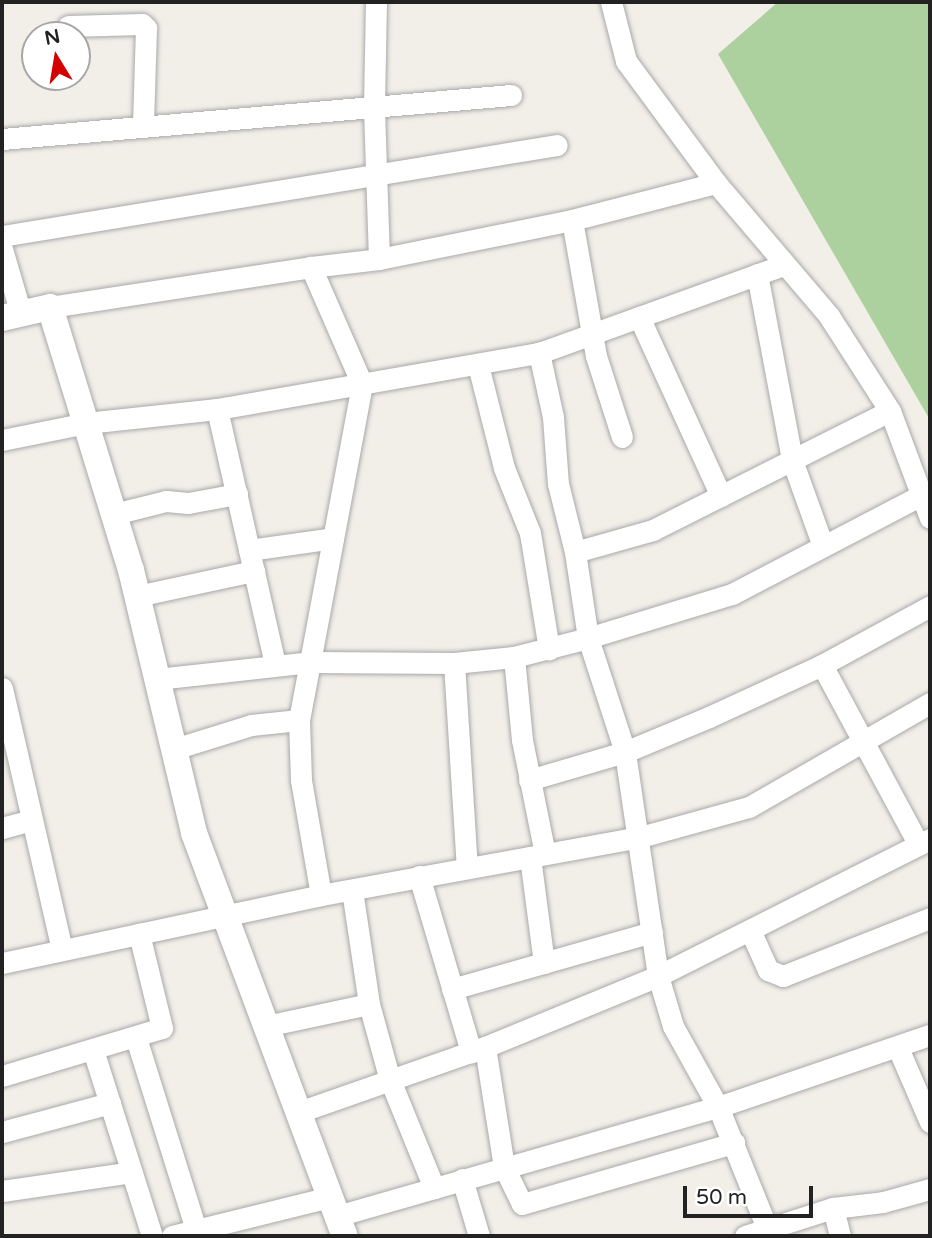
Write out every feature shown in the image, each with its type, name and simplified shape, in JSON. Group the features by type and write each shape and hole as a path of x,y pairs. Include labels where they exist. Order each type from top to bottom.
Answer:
{"street":[{"path":"376,2 374,105 379,260"},
{"path":"611,2 626,61 716,183 830,316 890,411 930,518"},
{"path":"91,25 142,24 145,28 143,127"},
{"path":"2,139 511,95"},
{"path":"2,236 376,171 557,145"},
{"path":"2,249 12,316 50,307 311,267 379,260 572,220 716,183"},
{"path":"572,220 593,333 622,437"},
{"path":"2,440 86,424 217,409 539,353 784,265"},
{"path":"311,267 362,384 299,720 305,828 321,895"},
{"path":"757,274 792,460 822,546"},
{"path":"50,307 137,596 194,833 337,1216"},
{"path":"639,317 721,496"},
{"path":"539,353 553,417 558,484 575,552 588,638 625,752 640,837 658,976 673,1026 718,1107 767,1228"},
{"path":"478,365 504,468 530,533 549,649"},
{"path":"217,409 275,665"},
{"path":"575,552 653,530 890,411"},
{"path":"114,514 166,501 188,503 237,494"},
{"path":"157,679 310,662 454,663 514,657 549,649 732,594 921,495"},
{"path":"137,596 251,560 333,538"},
{"path":"529,780 625,752 822,665 930,606"},
{"path":"514,657 537,855 544,963"},
{"path":"454,663 467,868"},
{"path":"299,1112 478,1049 658,976 925,842 822,665"},
{"path":"2,688 62,949"},
{"path":"2,963 321,895 640,837 749,807 930,703"},
{"path":"174,749 251,724 299,720"},
{"path":"2,828 32,820"},
{"path":"419,876 452,989 478,1049 504,1167 517,1199 528,1204 734,1143"},
{"path":"352,890 369,1004 390,1080 433,1188"},
{"path":"750,930 768,970 783,976 930,918"},
{"path":"452,989 652,932"},
{"path":"2,1076 155,1033 164,1024 139,934"},
{"path":"266,1026 369,1004"},
{"path":"172,1236 337,1216 718,1107 930,1035"},
{"path":"136,1038 197,1233"},
{"path":"898,1048 930,1122"},
{"path":"93,1050 152,1236"},
{"path":"2,1132 110,1103"},
{"path":"2,1191 132,1172"},
{"path":"462,1179 479,1236"},
{"path":"745,1236 832,1208 883,1202 930,1189"},
{"path":"832,1208 841,1236"}],"green space":[{"path":"778,2 930,2 930,420 718,54"}]}
